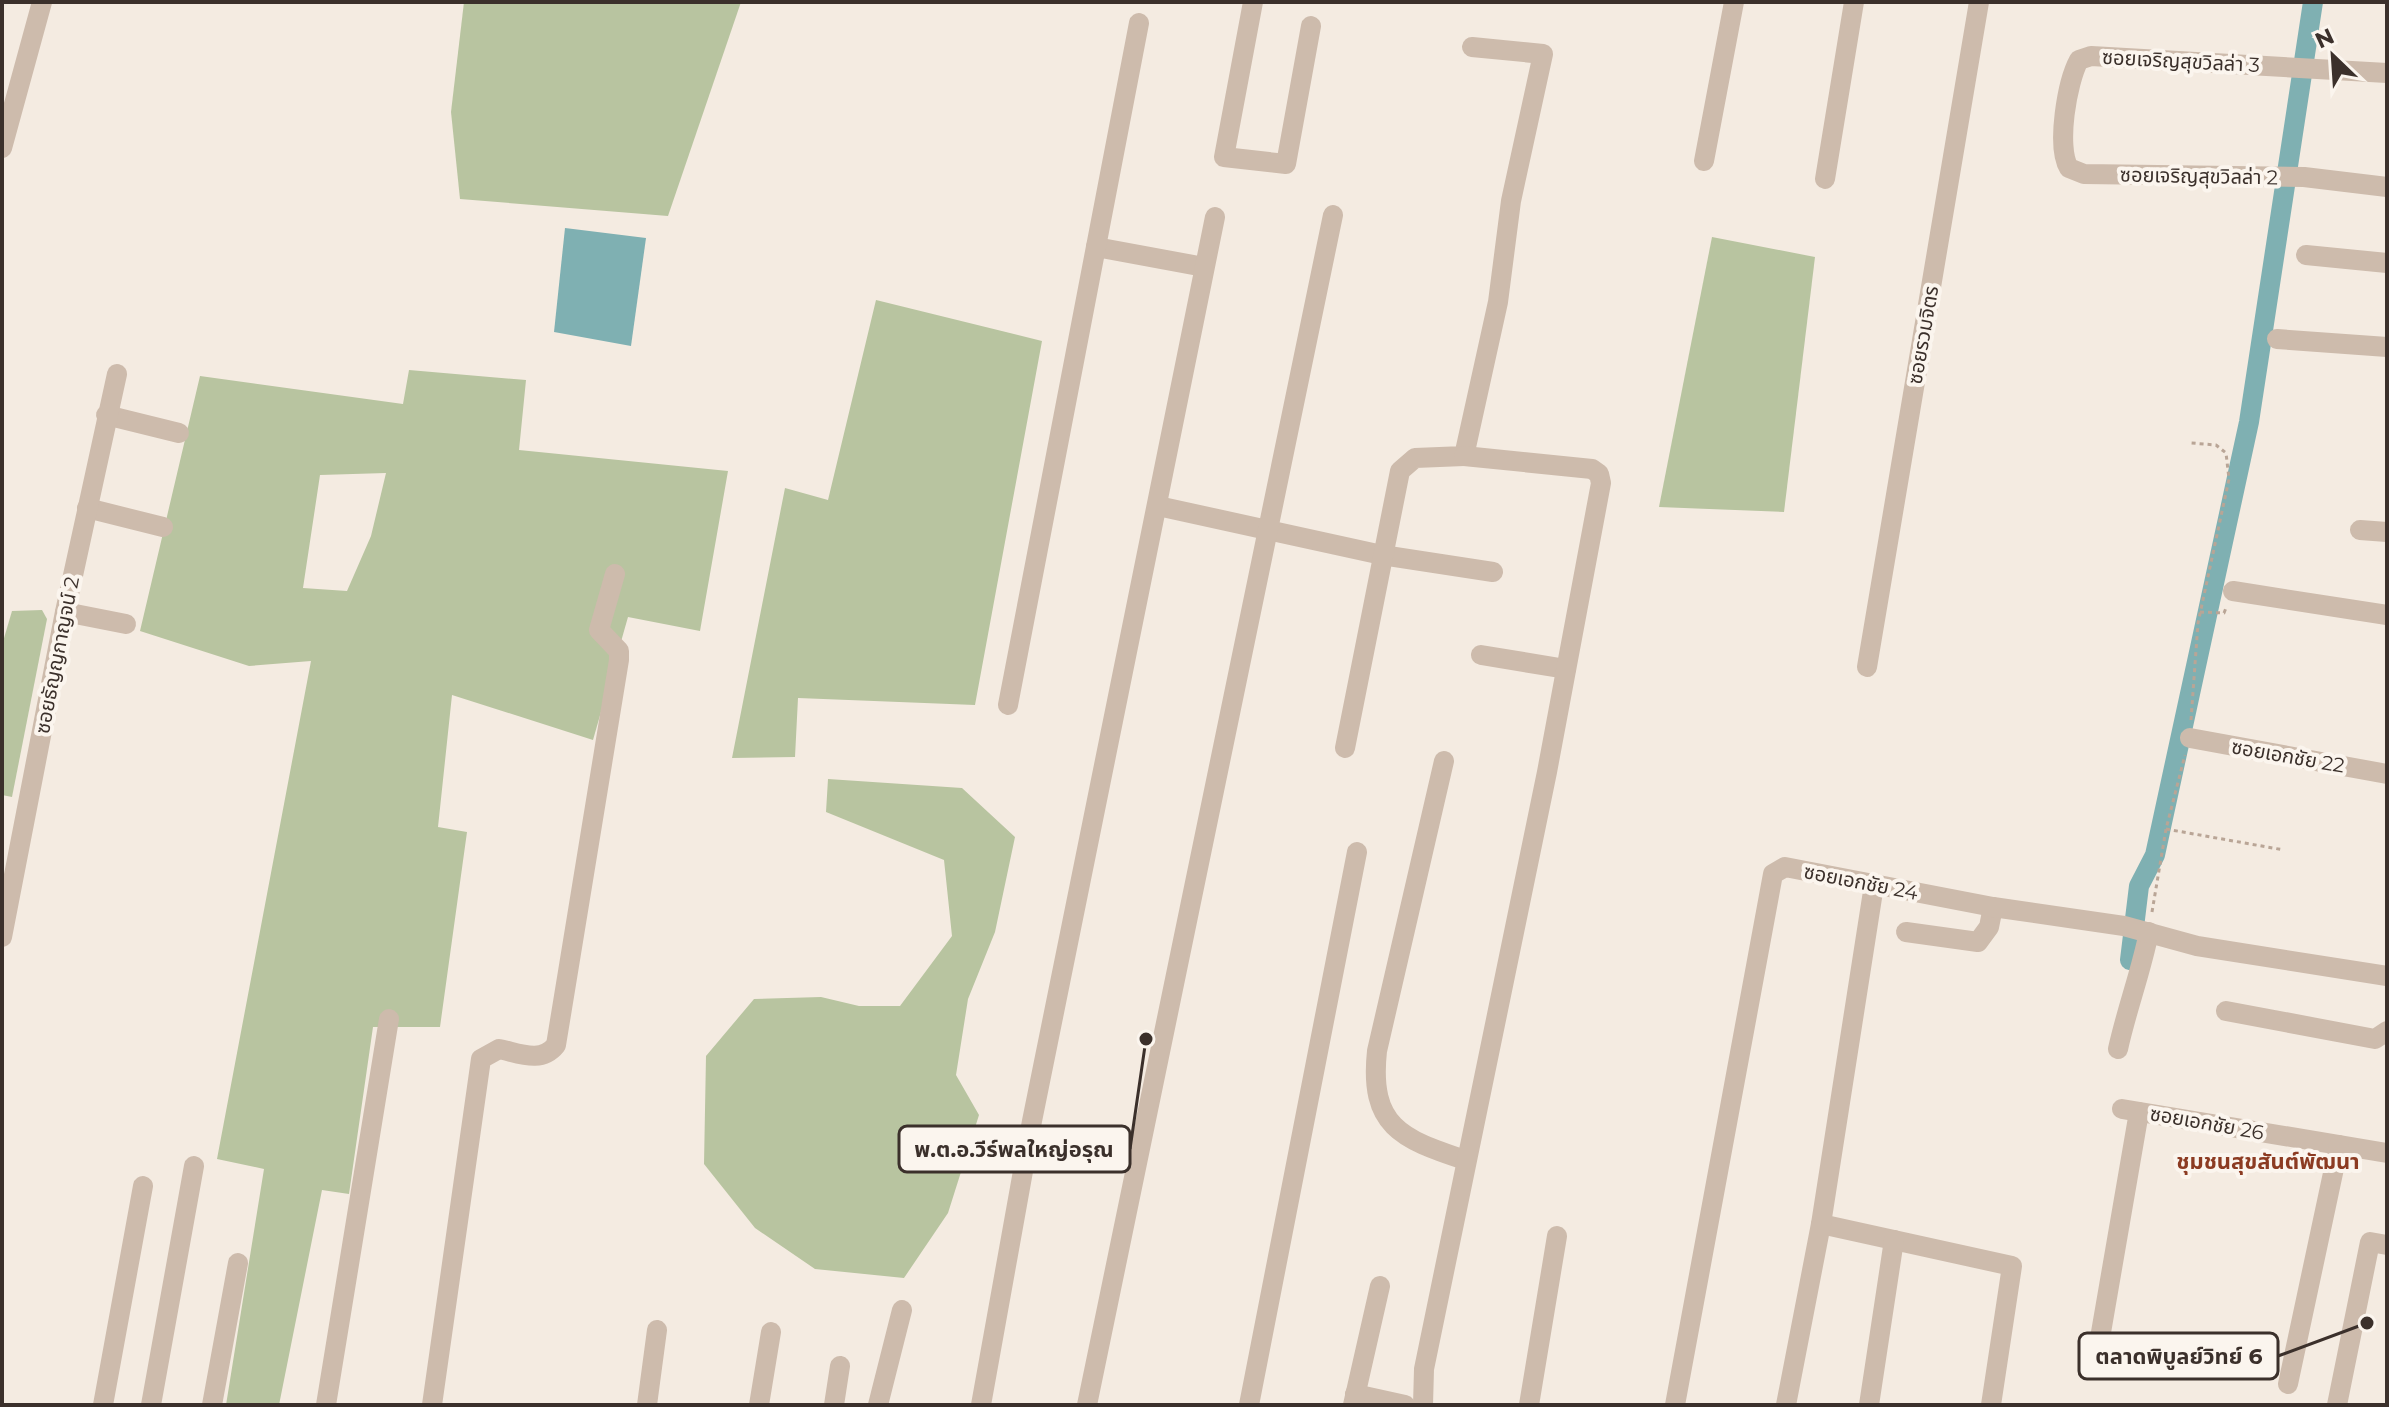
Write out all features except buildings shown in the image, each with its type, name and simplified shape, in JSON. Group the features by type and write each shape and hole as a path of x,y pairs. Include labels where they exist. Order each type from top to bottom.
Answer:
{"street":[{"path":"2,148 42,2"},
{"path":"1253,2 1224,157 1286,164 1311,26"},
{"path":"1704,161 1734,2"},
{"path":"1825,179 1854,2"},
{"name":"ซอยรวมจิตร","path":"1867,667 1979,2"},
{"path":"1008,705 1139,23"},
{"path":"1464,456 1498,302 1511,201 1543,54 1472,47"},
{"name":"ซอยเจริญสุขวิลล่า 3","path":"2067,114 2072,72 2079,60 2091,56 2387,73"},
{"name":"ซอยเจริญสุขวิลล่า 2","path":"2067,114 2061,155 2069,168 2084,174 2304,177 2387,187"},
{"path":"1087,1405 1333,215"},
{"path":"981,1405 1032,1121 1215,217"},
{"path":"1096,247 1204,267"},
{"path":"2306,255 2387,263"},
{"path":"2277,339 2387,347"},
{"name":"ซอยธัญญกาญจน์ 2","path":"2,937 65,612 117,374"},
{"path":"106,415 179,433"},
{"path":"1345,748 1382,555 1400,471 1406,463 1415,458 1464,456 1592,469 1599,474 1601,483 1566,669 1424,1369 1423,1405"},
{"path":"1158,506 1382,555 1493,572"},
{"path":"87,508 163,527"},
{"path":"2360,530 2387,532"},
{"path":"432,1405 481,1059 499,1049 540,1057 556,1045 619,660 619,651 599,630 615,574"},
{"path":"2233,591 2387,615"},
{"path":"65,612 126,624"},
{"path":"1481,655 1566,669"},
{"name":"ซอยเอกชัย 22","path":"2190,738 2387,774"},
{"path":"1444,761 1377,1051 1374,1081 1379,1106 1391,1124 1415,1144 1465,1160"},
{"path":"1249,1405 1357,852"},
{"name":"ซอยเอกชัย 24","path":"1675,1405 1773,874 1785,867 1993,907 2137,929 2197,946 2387,976"},
{"path":"1786,1405 1821,1224 1874,885"},
{"path":"1906,932 1978,942 1989,927 1993,907"},
{"path":"2118,1049 2130,994 2141,975 2137,929"},
{"path":"2226,1011 2375,1039 2387,1031"},
{"path":"326,1405 389,1019"},
{"name":"ซอยเอกชัย 26","path":"2099,1344 2131,1110 2387,1153"},
{"path":"2288,1384 2339,1145"},
{"path":"151,1405 194,1166"},
{"path":"103,1405 143,1186"},
{"path":"1821,1224 2012,1266 1991,1405"},
{"path":"1529,1405 1557,1236"},
{"path":"1869,1405 1894,1240"},
{"path":"2337,1405 2370,1242 2387,1245"},
{"path":"212,1405 238,1263"},
{"path":"1380,1286 1354,1400 1405,1405"},
{"path":"878,1405 902,1310"},
{"path":"647,1405 657,1330"},
{"path":"759,1405 771,1332"},
{"path":"834,1405 840,1366"}],"path":[{"path":"2137,929 2190,738 2198,623 2229,479 2226,453 2216,445 2191,443"},
{"path":"2166,829 2284,850"}],"green space":[{"path":"464,2 741,2 668,216 460,199 451,112"},
{"path":"1712,237 1815,257 1784,512 1659,507"},
{"path":"876,300 1042,341 975,705 798,698 795,757 732,758 785,488 828,500"},
{"path":"409,370 526,380 519,450 728,471 700,631 628,617 593,740 452,695 438,827 467,832 440,1027 373,1027 349,1194 322,1190 279,1405 226,1405 264,1169 217,1159 311,661 249,666 140,631 200,376 403,404","holes":["386,473 371,536 347,591 303,588 320,475"]},
{"path":"42,610 47,619 12,797 2,795 2,645 12,611"},
{"path":"828,779 962,788 1015,837 995,932 968,999 956,1075 979,1115 948,1213 904,1278 815,1269 755,1228 704,1164 706,1056 754,999 821,997 859,1006 900,1006 952,936 944,860 826,812"}],"water":[{"path":"565,228 646,238 631,346 554,332"}],"waterway":[{"path":"2130,960 2139,886 2155,855 2249,422 2313,2"}],"place":[{"name":"พ.ต.อ.วีร์พลใหญ่อรุณ","path":"1146,1039"},
{"name":"ตลาดพิบูลย์วิทย์ 6","path":"2367,1323"}],"district":[{"name":"ชุมชนสุขสันต์พัฒนา","path":"2268,1161"}]}
